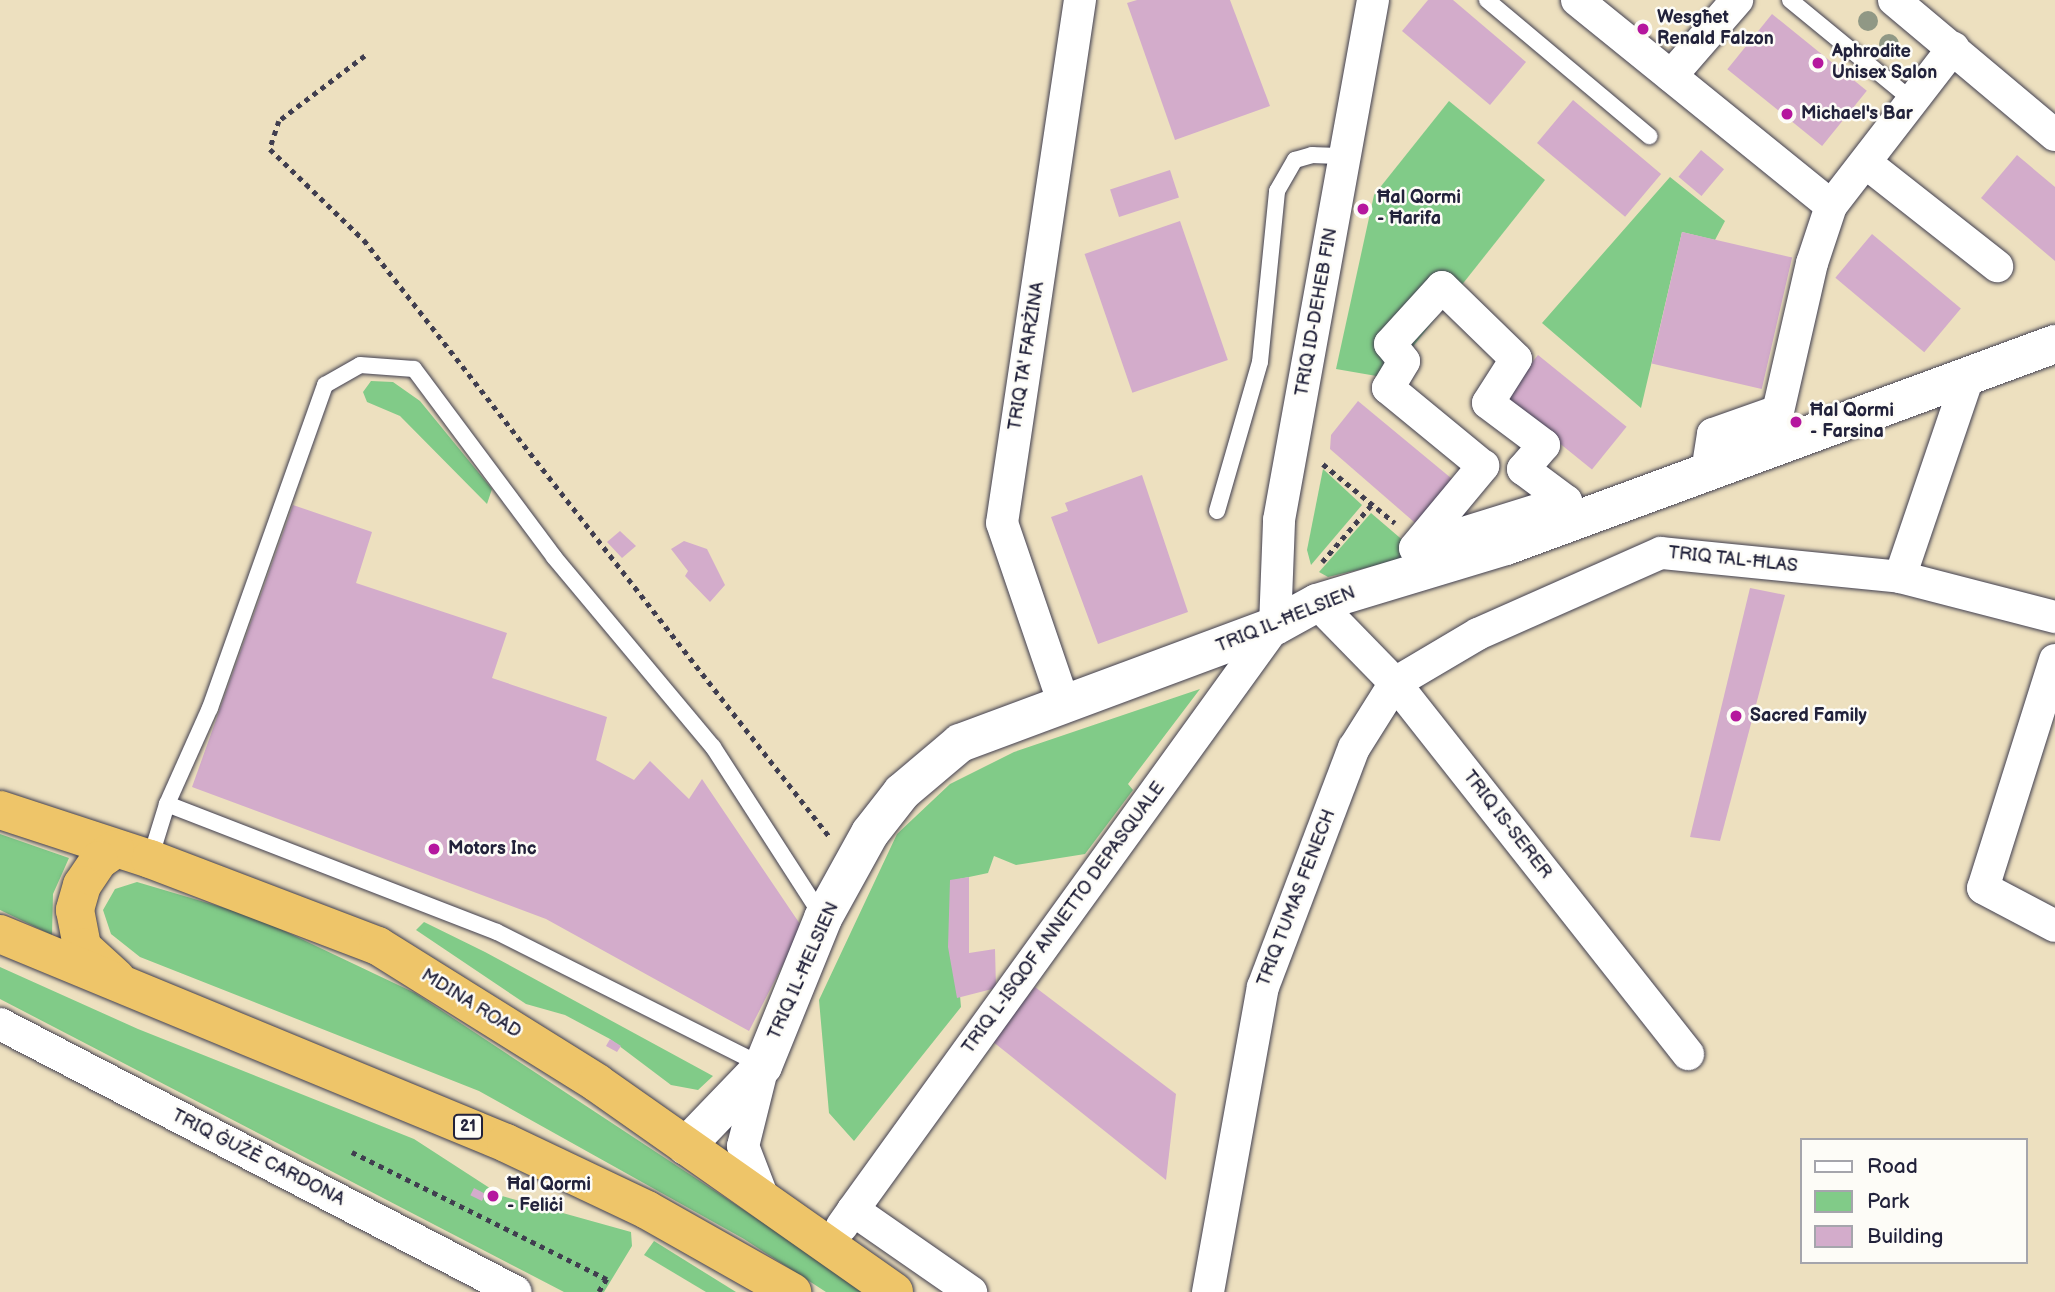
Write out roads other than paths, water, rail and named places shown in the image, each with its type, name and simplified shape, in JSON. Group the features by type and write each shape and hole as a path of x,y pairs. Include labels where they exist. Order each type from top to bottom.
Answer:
{"highway":[{"name":"MDINA ROAD","path":"0,810 133,854 379,946 597,1083 827,1248 894,1292"},
{"path":"131,991 82,947 75,910 82,885 99,860 133,854"},
{"name":"21","path":"0,934 131,991 506,1143 647,1210 792,1292"}],"street":[{"name":"TRIQ TA' FARŻINA","path":"1064,704 1002,523 1080,0"},
{"name":"TRIQ ID-DEHEB FIN","path":"1275,626 1279,520 1373,0"},
{"path":"1577,0 1831,206"},
{"path":"1671,76 1737,0"},
{"path":"1894,0 2055,135"},
{"path":"1707,471 1713,434 1778,411 1812,263 1831,206 1953,48"},
{"path":"1866,163 1997,266"},
{"path":"1442,288 1516,359 1488,403 1544,445 1523,469 1566,501 1500,535 1415,548 1483,466 1388,388 1404,361 1390,344 1442,288"},
{"name":"TRIQ IL-ĦELSIEN","path":"765,1203 743,1146 763,1066 823,918 854,869 870,833 902,792 960,743 1275,626 1315,588 1500,535 1707,471 2055,344"},
{"path":"1900,577 1968,377"},
{"name":"TRIQ TAL-ĦLAS","path":"1395,683 1478,634 1661,552 1900,577 2055,617"},
{"name":"TRIQ IS-SERER","path":"1315,588 1395,683 1688,1054"},
{"name":"TRIQ L-ISQOF ANNETTO DEPASQUALE","path":"827,1248 1275,626"},
{"path":"2055,660 1983,888 2055,926"},
{"name":"TRIQ TUMAS FENECH","path":"1208,1292 1263,986 1354,748 1395,683"},
{"name":"TRIQ ĠUŻÈ CARDONA","path":"0,1024 516,1292"},
{"name":"TRIQ IL-ĦELSIEN","path":"686,1146 763,1066"},
{"path":"853,1210 971,1292"}],"lane":[{"path":"1487,0 1649,136"},
{"path":"1790,0 1913,101"},
{"path":"1217,511 1261,362 1277,191 1295,160 1312,155 1345,156"},
{"path":"133,854 167,804 210,708 325,385 360,365 414,369 554,557 713,747 823,918"},
{"path":"167,804 497,932 763,1066"}],"place":[{"name":"Wesgħet Renald Falzon","path":"1643,29"},
{"name":"Aphrodite Unisex Salon","path":"1818,63"},
{"name":"Michael's Bar","path":"1787,114"},
{"name":"Ħal Qormi - Ħarifa","path":"1363,209"},
{"name":"Ħal Qormi - Farsina","path":"1796,422"},
{"name":"Sacred Family","path":"1736,716"},
{"name":"Motors Inc","path":"434,849"},
{"name":"Ħal Qormi - Feliċi","path":"493,1196"}]}
